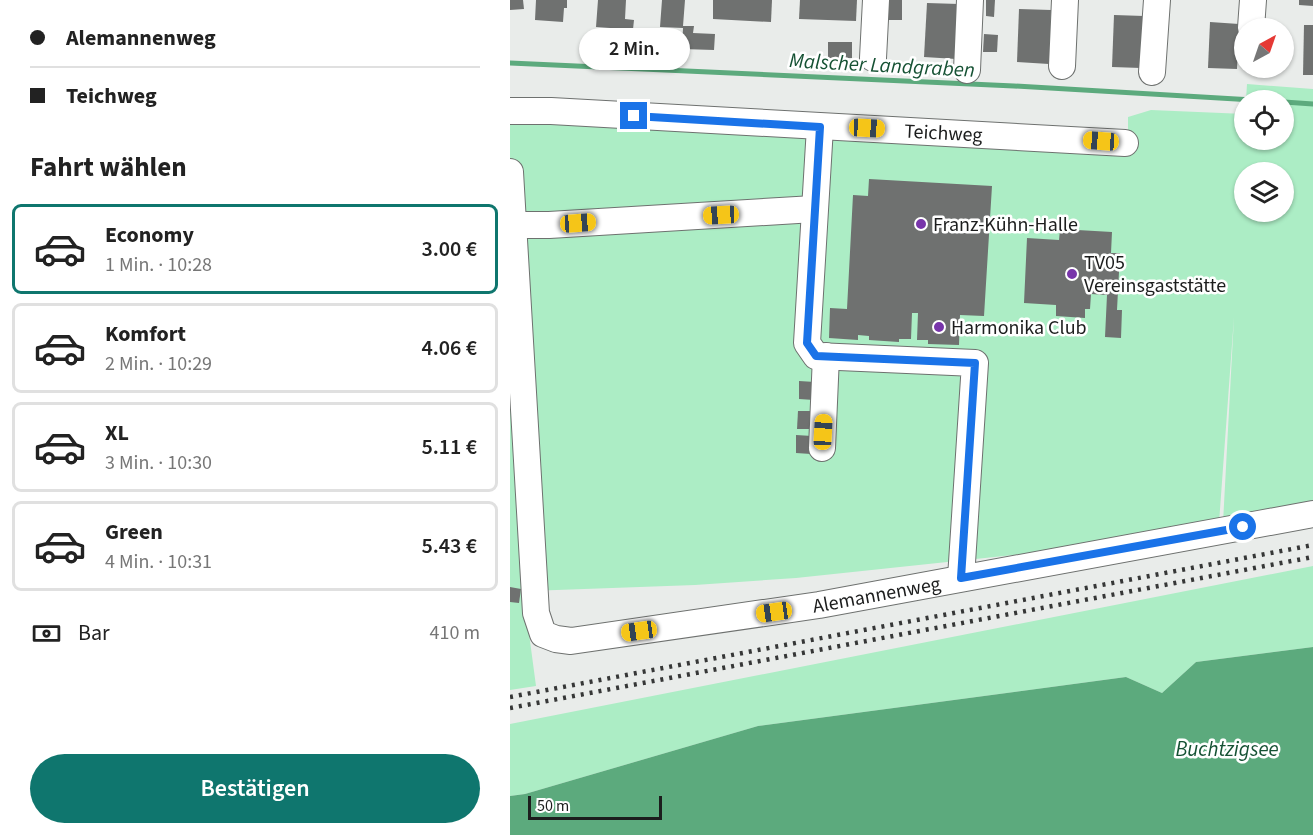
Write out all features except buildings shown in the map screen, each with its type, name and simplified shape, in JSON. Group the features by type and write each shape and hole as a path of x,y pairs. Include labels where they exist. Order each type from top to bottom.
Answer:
{"street":[{"path":"873,58 876,0"},
{"path":"966,70 970,0"},
{"path":"1062,66 1065,0"},
{"path":"1152,72 1157,0"},
{"path":"1251,18 1252,0"},
{"name":"Teichweg","path":"510,111 551,111 820,127 960,132 1125,143"},
{"path":"820,127 807,343 816,356 975,363 961,578"},
{"name":"Alemannenweg","path":"510,172 536,613 543,634 571,641 819,605 1313,514"},
{"path":"513,225 549,225 814,209"},
{"path":"822,448 826,356"}],"shaded area":[{"path":"1247,84 1313,89 1313,508 1223,523 1234,317 1219,523 1088,547 796,578 695,585 529,591 528,626 536,686 510,690 510,121 1128,149 1128,117 1151,110 1234,114 1234,150 1294,150 1294,90 1247,90"},
{"path":"1313,566 1313,647 1196,662 1162,693 1126,677 758,726 525,794 510,796 510,724"}],"water":[{"name":"Buchtzigsee","path":"1313,647 1313,835 510,835 510,796 525,794 758,726 1126,677 1162,693 1196,662"}],"waterway":[{"name":"Malscher Landgraben","path":"510,63 1014,86 1234,99"},
{"name":"Malscher Landgraben","path":"1294,103 1313,104"}],"railway":[{"path":"510,697 1313,545"},
{"path":"510,708 1313,557"}],"place":[{"name":"Franz-Kühn-Halle","path":"921,224"},
{"name":"TV05 Vereinsgaststätte","path":"1072,274"},
{"name":"Harmonika Club","path":"939,327"}],"route":[{"path":"634,116 820,127 807,343 816,356 975,363 961,578 1243,527"}]}
